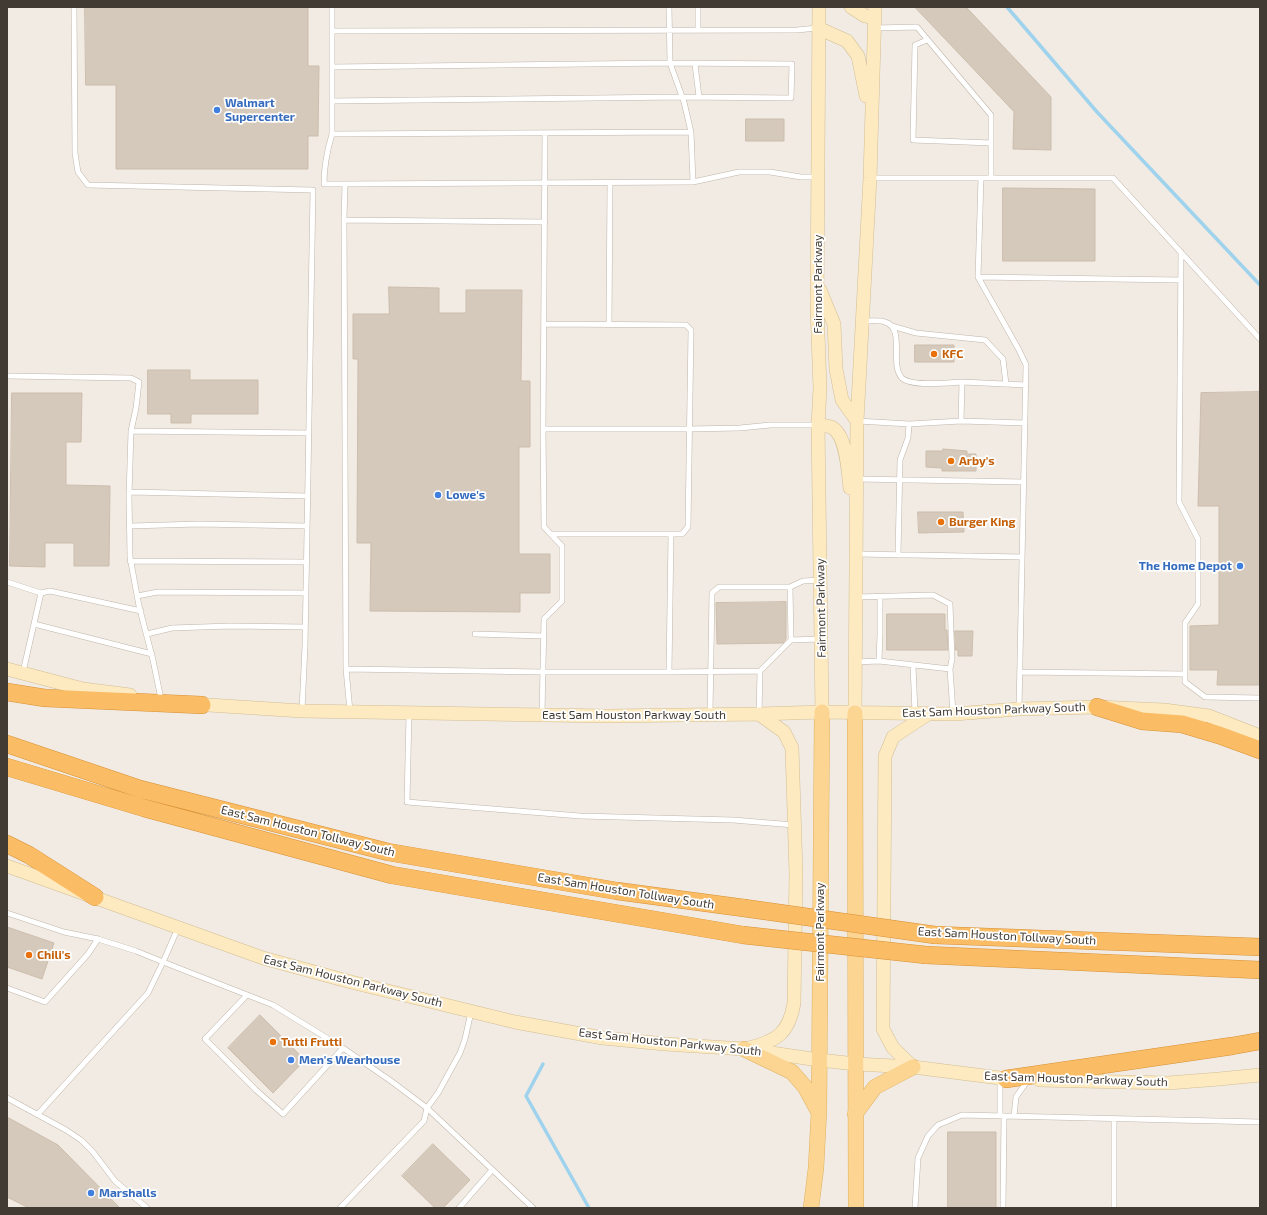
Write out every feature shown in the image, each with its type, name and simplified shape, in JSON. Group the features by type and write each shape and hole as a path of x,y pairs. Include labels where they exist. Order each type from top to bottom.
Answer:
{"highway":[{"path":"7,692 45,698 202,705"},
{"path":"1098,707 1142,721 1182,724 1219,734 1260,750"},
{"name":"East Sam Houston Tollway South","path":"7,744 140,789 388,852 617,891 935,935 1260,947"},
{"name":"East Sam Houston Tollway South","path":"7,767 144,808 392,875 744,935 926,955 1260,970"},
{"path":"7,844 29,855 95,897"},
{"path":"1003,1079 1260,1041"}],"main road":[{"name":"Fairmont Parkway","path":"811,1208 816,1168 819,1112 822,712 818,425 820,388 817,285 819,7"},
{"path":"851,7 865,16 874,18 870,178 857,421 855,662 856,1208"},
{"path":"818,28 847,41 858,56 872,125"},
{"path":"817,285 834,324 836,369 842,400 857,421"},
{"path":"818,425 832,427 839,435 844,445 856,534"},
{"name":"East Sam Houston Parkway South","path":"7,669 84,688 202,705 302,711 542,716 710,715 822,712 954,714 1098,707 1164,710 1209,716 1260,736"},
{"path":"744,1049 763,1044 778,1037 792,1018 794,1003 796,881 792,748 784,732 759,714"},
{"path":"855,1114 875,1087 913,1067 893,1048 883,1028 885,756 893,737 921,714"},
{"name":"East Sam Houston Parkway South","path":"7,866 263,958 351,982 515,1022 603,1038 744,1049 819,1060 856,1064 913,1067 1003,1079 1168,1082 1219,1079 1260,1074"},
{"path":"744,1049 792,1072 805,1087 819,1112"}],"lane":[{"path":"74,7 75,153 78,172 88,185 313,190 306,593 302,711"},
{"path":"332,7 332,134 324,167 324,184 693,182 739,172 770,172 801,177 818,177"},
{"path":"668,7 670,64 683,97 691,132 693,182"},
{"path":"698,7 698,30"},
{"path":"874,18 917,27 991,114 991,178"},
{"path":"332,31 797,30 818,28"},
{"path":"927,40 915,45 912,140 991,143"},
{"path":"695,64 699,97"},
{"path":"332,67 792,64 791,98 683,97 332,101"},
{"path":"332,134 691,132"},
{"path":"542,716 544,619 562,601 562,546 544,526 543,429 546,183 545,133"},
{"path":"870,178 1113,178 1260,339"},
{"path":"981,178 978,277 1020,350 1026,365 1020,710"},
{"path":"609,325 610,182"},
{"path":"345,184 346,669 350,711"},
{"path":"344,220 545,222"},
{"path":"1181,252 1179,502 1198,539 1198,604 1185,623 1185,682 1205,697 1260,698"},
{"path":"978,277 1180,280"},
{"path":"863,321 885,321 892,326 916,333 985,340 1003,359 1006,384"},
{"path":"544,324 686,325 691,330 688,527 682,534 551,534"},
{"path":"892,326 896,341 896,369 902,378 913,383 962,382 1026,385"},
{"path":"7,376 131,378 139,382 136,408 131,431 130,561 140,611 152,654 161,699"},
{"path":"961,422 962,382"},
{"path":"857,421 909,424 961,422 1025,423"},
{"path":"898,555 900,460 908,438 909,424"},
{"path":"543,429 689,429 740,428 770,425 818,425"},
{"path":"131,431 308,433"},
{"path":"857,479 1024,482"},
{"path":"130,492 307,496"},
{"path":"130,526 199,524 307,526"},
{"path":"669,672 671,534"},
{"path":"856,554 1022,557"},
{"path":"130,561 306,562"},
{"path":"710,715 712,593 719,587 790,587 803,581 820,580"},
{"path":"7,582 41,594 50,591 140,611"},
{"path":"790,587 791,640"},
{"path":"137,596 158,592 306,593"},
{"path":"23,674 41,594"},
{"path":"856,598 933,595 950,604 952,659 950,669 954,714"},
{"path":"879,661 880,597"},
{"path":"34,624 152,654"},
{"path":"147,634 172,628 230,626 305,627"},
{"path":"475,634 544,636"},
{"path":"759,714 760,671 791,640 821,639"},
{"path":"855,662 879,661 950,669"},
{"path":"913,665 921,714"},
{"path":"346,669 543,672 760,671"},
{"path":"1020,672 1185,674"},
{"path":"409,714 407,802 580,816 733,820 795,825"},
{"path":"7,913 64,932 98,939 136,951 273,1005 343,1048 427,1108 533,1208"},
{"path":"38,1114 148,993 178,927"},
{"path":"7,988 45,1002 88,954 98,939"},
{"path":"247,995 205,1039 256,1090 283,1114 343,1048"},
{"path":"340,1208 424,1121 427,1108 438,1093 460,1053 472,1011"},
{"path":"1003,1079 1003,1208"},
{"path":"1014,1116 1016,1097 1029,1079"},
{"path":"7,1098 38,1114 81,1140 93,1152 115,1181 147,1208"},
{"path":"916,1208 918,1158 928,1136 938,1125 962,1115 1260,1122"},
{"path":"1114,1119 1114,1208"},
{"path":"459,1208 492,1170"}],"building":[{"name":"Walmart Supercenter","path":"85,7 308,7 308,66 319,66 318,136 308,136 308,169 116,169 116,85 86,85"},
{"path":"915,7 966,7 1051,97 1051,150 1013,149 1014,112"},
{"path":"746,119 784,119 784,141 746,141"},
{"path":"1003,188 1095,189 1095,261 1003,261"},
{"name":"Lowe's","path":"389,287 439,288 439,313 466,313 466,290 522,290 521,381 530,381 530,447 519,447 519,554 550,554 550,593 520,593 520,612 370,611 371,543 357,543 358,359 353,359 353,314 389,314"},
{"name":"KFC","path":"915,345 954,345 954,362 915,362"},
{"path":"148,370 190,370 190,380 258,380 258,414 191,414 191,423 171,423 171,414 148,414"},
{"name":"The Home Depot","path":"1260,392 1260,685 1217,685 1218,670 1190,670 1190,626 1219,625 1219,506 1198,506 1201,393"},
{"path":"12,393 82,393 81,442 66,442 66,485 110,486 109,566 74,566 74,543 45,543 45,567 10,566"},
{"name":"Arby's","path":"943,449 967,451 967,454 976,454 976,471 942,471 942,468 926,467 926,451 943,451"},
{"name":"Burger King","path":"918,512 963,512 964,532 919,533"},
{"path":"786,602 786,639 783,643 717,644 716,603"},
{"path":"887,614 945,614 945,630 947,630 948,650 887,650"},
{"path":"955,631 973,631 972,656 958,656 958,650 956,650"},
{"name":"Chili's","path":"7,927 54,943 42,979 7,967"},
{"path":"260,1015 305,1060 273,1093 228,1048"},
{"path":"7,1117 58,1145 120,1208 29,1208 7,1197"},
{"path":"948,1132 996,1132 996,1208 948,1208"},
{"path":"433,1144 470,1180 443,1208 435,1208 402,1176"}],"waterway":[{"path":"1007,7 1097,112 1260,285"},
{"path":"543,1064 526,1096 589,1208"}],"place":[{"name":"Walmart Supercenter","path":"217,110"},
{"name":"KFC","path":"934,354"},
{"name":"Arby's","path":"951,461"},
{"name":"Lowe's","path":"438,495"},
{"name":"Burger King","path":"941,522"},
{"name":"The Home Depot","path":"1240,566"},
{"name":"Chili's","path":"29,955"},
{"name":"Tutti Frutti","path":"273,1042"},
{"name":"Men's Wearhouse","path":"291,1060"},
{"name":"Marshalls","path":"91,1193"}]}
